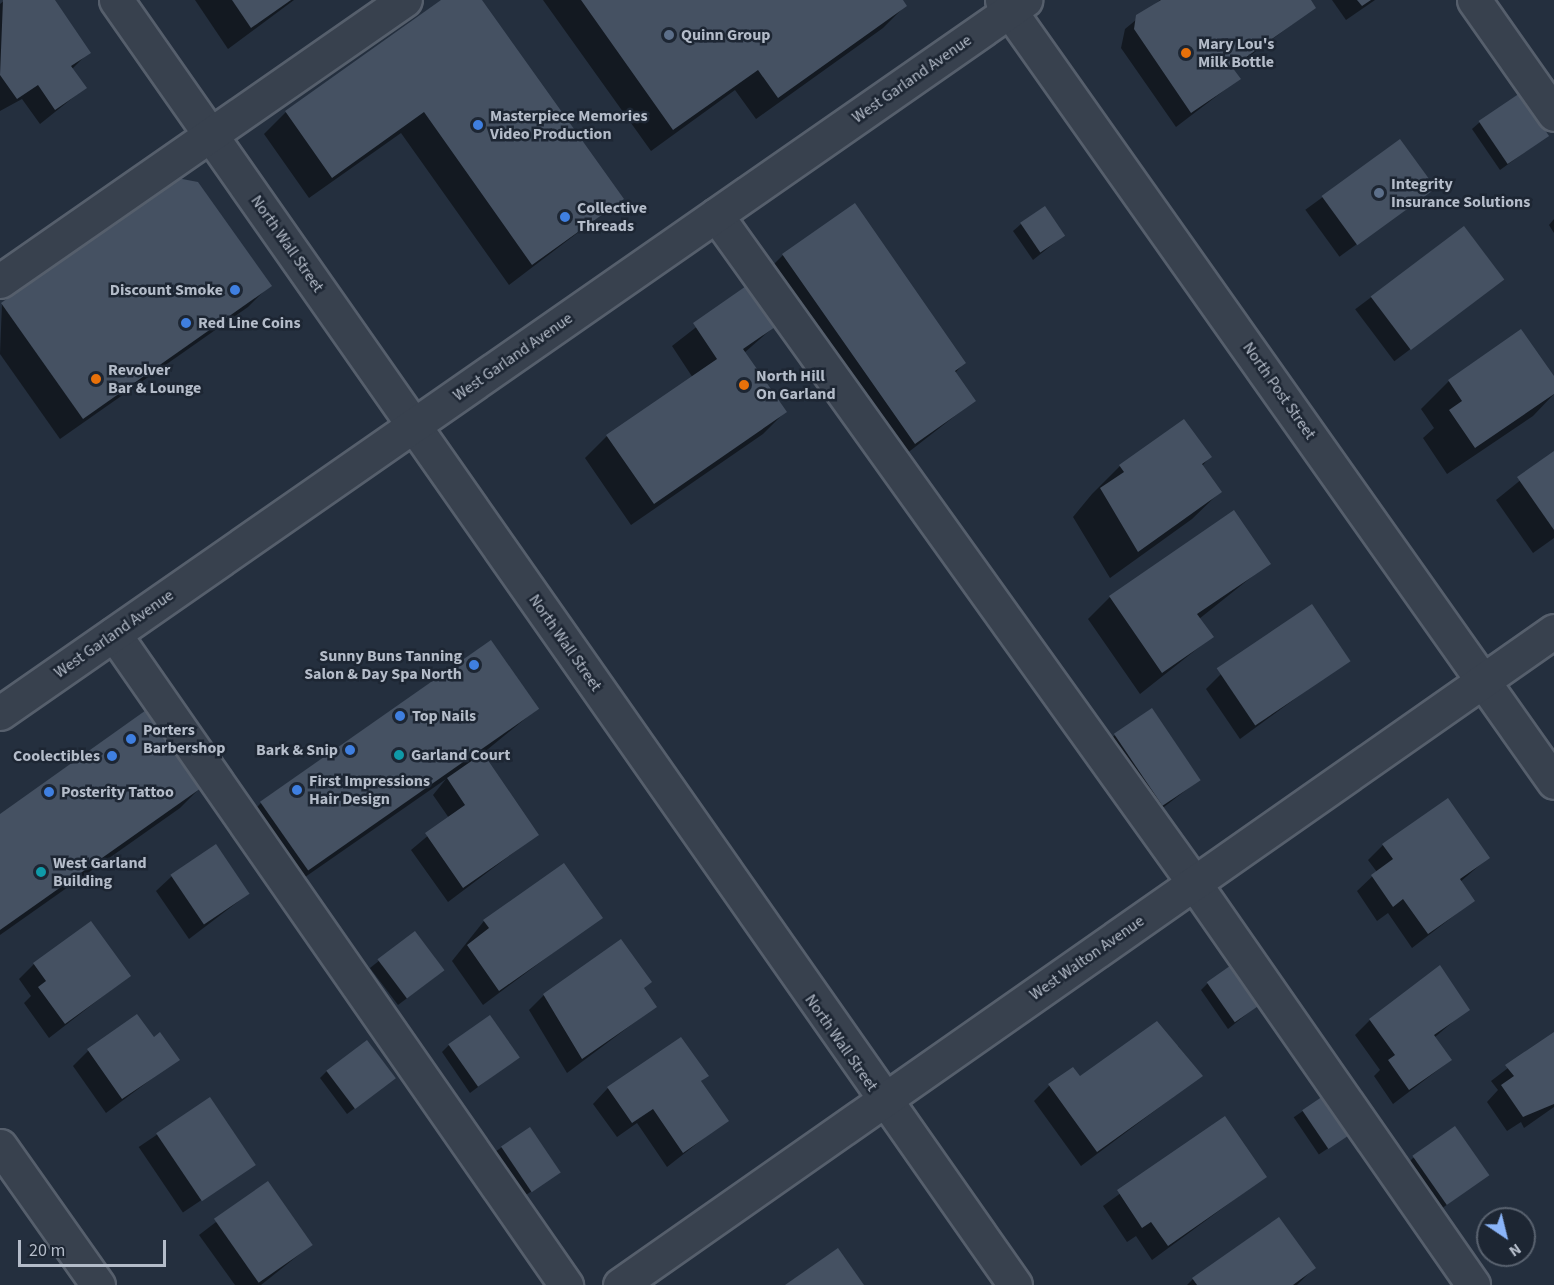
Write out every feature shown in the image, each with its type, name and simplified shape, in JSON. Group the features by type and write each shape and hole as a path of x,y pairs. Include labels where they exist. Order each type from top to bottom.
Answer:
{"street":[{"name":"North Wall Street","path":"116,0 414,425 882,1102 1015,1285"},
{"path":"0,281 405,0"},
{"path":"1474,0 1554,114"},
{"name":"West Garland Avenue","path":"0,713 716,215 1012,4"},
{"name":"North Post Street","path":"1012,4 1554,782"},
{"path":"716,215 1194,883 1473,1285"},
{"name":"West Walton Avenue","path":"620,1285 1554,631"},
{"path":"114,634 566,1285"},
{"path":"0,1146 99,1285"}],"building":[{"path":"3,0 55,0 91,53 71,66 87,88 55,110 38,85 17,99 0,75"},
{"path":"232,0 291,0 251,28"},
{"path":"441,0 482,0 624,199 532,265 424,112 332,178 285,111"},
{"path":"581,0 903,0 907,6 778,98 758,70 673,130"},
{"path":"1161,0 1311,0 1316,8 1232,67 1241,79 1191,113 1134,29 1136,15"},
{"path":"1357,0 1371,0 1362,6"},
{"path":"1520,93 1549,136 1508,164 1479,121"},
{"name":"Integrity Insurance Solutions","path":"1400,139 1436,188 1357,245 1322,196"},
{"path":"177,178 198,182 272,286 83,419 1,303"},
{"path":"855,203 966,363 955,371 976,401 915,444 782,254"},
{"path":"1045,206 1065,236 1040,253 1020,223"},
{"path":"1464,226 1504,280 1411,350 1371,296"},
{"path":"749,284 778,325 743,349 787,412 654,504 606,435 717,359 693,323"},
{"path":"1521,329 1554,376 1554,394 1475,448 1449,410 1462,401 1448,380"},
{"path":"1184,419 1212,457 1202,464 1222,492 1138,552 1100,488 1124,472 1119,465"},
{"path":"1554,451 1554,530 1517,477"},
{"path":"1234,510 1271,564 1197,614 1214,637 1162,673 1109,596"},
{"path":"1312,604 1351,661 1255,726 1217,668"},
{"name":"Garland Court","path":"491,640 539,709 308,871 260,802"},
{"name":"West Garland Building","path":"149,708 204,786 0,930 0,814"},
{"path":"1152,708 1201,780 1163,806 1114,734"},
{"path":"483,753 539,835 463,888 425,833 465,805 447,778"},
{"path":"1448,798 1490,858 1460,879 1475,901 1428,934 1403,899 1393,907 1371,875 1393,859 1382,844"},
{"path":"216,844 250,894 204,924 170,875"},
{"path":"564,863 603,918 499,991 467,945 489,928 483,920"},
{"path":"91,921 131,976 65,1024 38,987 46,981 33,963"},
{"path":"415,931 444,970 407,998 377,959"},
{"path":"621,939 652,982 644,988 657,1007 582,1059 543,994"},
{"path":"1237,961 1265,1001 1235,1022 1207,982"},
{"path":"1440,965 1470,1010 1434,1035 1452,1060 1409,1090 1388,1060 1395,1055 1369,1019"},
{"path":"137,1014 154,1037 160,1032 180,1060 122,1099 87,1049"},
{"path":"490,1015 520,1058 478,1087 448,1044"},
{"path":"1157,1021 1203,1076 1097,1152 1048,1084 1073,1067 1080,1076"},
{"path":"1554,1032 1554,1104 1523,1117 1501,1085 1514,1076 1505,1065"},
{"path":"681,1037 709,1076 701,1081 729,1121 683,1153 653,1109 632,1123 607,1087"},
{"path":"367,1040 396,1078 355,1109 326,1071"},
{"path":"1332,1090 1358,1129 1328,1149 1302,1110"},
{"path":"210,1097 256,1165 202,1201 156,1133"},
{"path":"1225,1116 1267,1177 1168,1246 1151,1222 1142,1228 1117,1190"},
{"path":"1455,1126 1489,1175 1447,1205 1412,1156"},
{"path":"530,1127 561,1173 532,1192 501,1147"},
{"path":"268,1181 313,1245 259,1283 214,1219"},
{"path":"1279,1217 1316,1268 1293,1285 1197,1285 1192,1278"},
{"path":"838,1248 864,1285 785,1285"}],"place":[{"name":"Quinn Group","path":"669,35"},
{"name":"Mary Lou's Milk Bottle","path":"1186,53"},
{"name":"Masterpiece Memories Video Production","path":"478,125"},
{"name":"Integrity Insurance Solutions","path":"1379,193"},
{"name":"Collective Threads","path":"565,217"},
{"name":"Discount Smoke","path":"235,290"},
{"name":"Red Line Coins","path":"186,323"},
{"name":"Revolver Bar & Lounge","path":"96,379"},
{"name":"North Hill On Garland","path":"744,385"},
{"name":"Sunny Buns Tanning Salon & Day Spa North","path":"474,665"},
{"name":"Top Nails","path":"400,716"},
{"name":"Porters Barbershop","path":"131,739"},
{"name":"Bark & Snip","path":"350,750"},
{"name":"Garland Court","path":"399,755"},
{"name":"Coolectibles","path":"112,756"},
{"name":"First Impressions Hair Design","path":"297,790"},
{"name":"Posterity Tattoo","path":"49,792"},
{"name":"West Garland Building","path":"41,872"}]}
